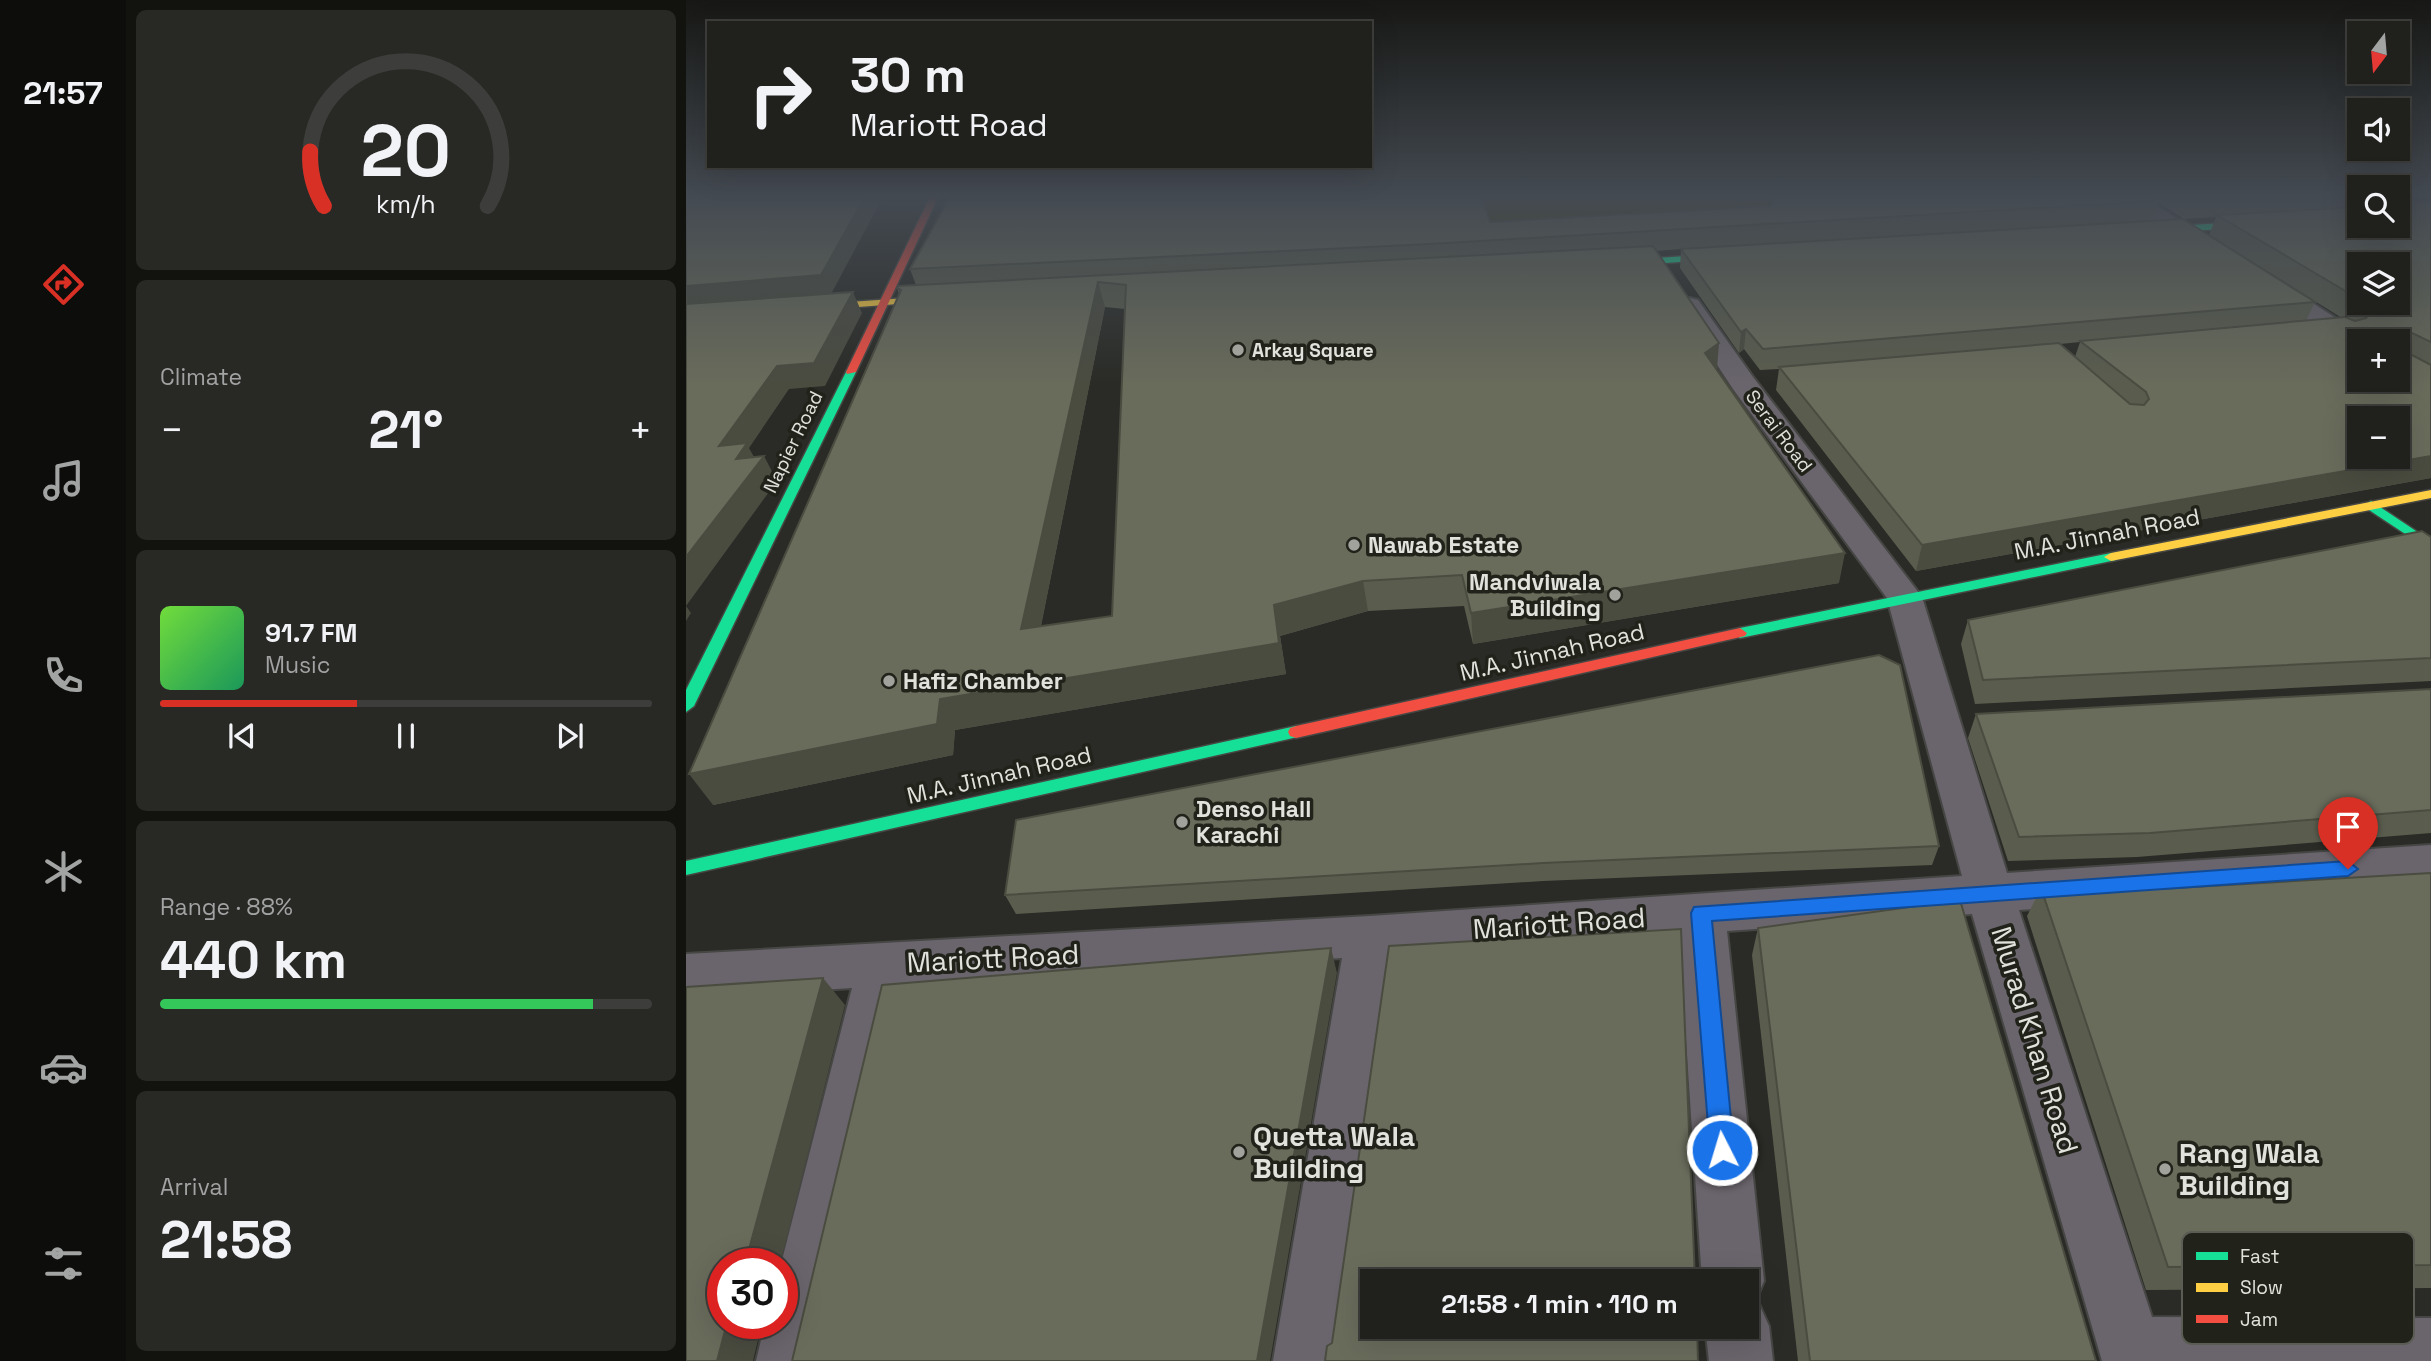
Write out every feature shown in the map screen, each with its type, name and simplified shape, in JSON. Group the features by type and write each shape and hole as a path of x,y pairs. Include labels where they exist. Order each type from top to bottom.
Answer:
{"main road":[{"name":"Napier Road","path":"686,706 905,259"},
{"path":"1593,265 1700,259"},
{"path":"792,309 936,300"},
{"name":"M.A. Jinnah Road","path":"686,868 1904,597 2431,494"},
{"path":"2371,505 2431,547"}],"street":[{"name":"Serai Road","path":"1660,261 1756,381 1904,597"},
{"path":"2248,272 2347,334"},
{"path":"2297,333 2347,335"},
{"name":"Murad Khan Road","path":"1904,597 1961,722 1990,894 2133,1355"},
{"name":"Mariott Road","path":"686,976 1370,936 2431,863"},
{"path":"1701,913 1733,1269"},
{"path":"1305,1361 1370,936"},
{"path":"788,1361 883,964"},
{"path":"1738,1339 1741,1361"},
{"path":"2133,1355 2431,1350"}],"building":[{"path":"686,259 830,259 821,275 686,286"},
{"path":"916,259 1128,259 910,269"},
{"path":"1417,259 1662,259 1719,343 1705,353 1845,553 1471,613 1462,575 1363,581 1274,605 1279,643 940,699 937,724 689,774 901,290 897,288","holes":["1098,282 1126,285 1112,616 1021,629"]},
{"path":"1688,259 2246,259 2315,302 1763,349 1746,329 1741,332"},
{"path":"2291,259 2347,259 2347,292"},
{"path":"2410,259 2431,259 2431,342 2410,332 2410,329 2347,329 2347,392 2410,392 2410,354 2431,365 2431,456 2410,460 2410,406 2347,406 2347,469 2357,469 1922,545 1779,367 2059,343 2130,404 2144,405 2149,399 2146,392 2080,341 2345,317 2355,321 2369,315 2410,315"},
{"path":"853,292 814,363 777,366 719,446 747,443 736,459 764,456 686,557 686,304"},
{"path":"2422,531 2431,537 2431,658 1983,680 1968,620"},
{"path":"1879,655 1900,665 1939,846 1543,863 1005,895 1016,820"},
{"path":"2431,689 2431,810 2150,833 2019,837 1976,714"},
{"path":"2431,873 2431,1265 2414,1265 2414,1232 2182,1232 2182,1267 2168,1267 2041,888 2159,876 2160,889"},
{"path":"1960,900 2096,1361 1810,1361 1758,928"},
{"path":"1681,929 1695,1269 1360,1269 1360,1339 1697,1339 1698,1361 1325,1361 1327,1346 1332,1343 1389,946"},
{"path":"1331,948 1257,1361 792,1361 882,985"},
{"path":"823,978 749,1248 707,1248 707,1339 723,1339 717,1361 686,1361 686,987"}],"traffic: fast":[{"path":"1610,264 1694,259"},
{"path":"686,706 851,372"},
{"path":"2371,505 2431,547"},
{"path":"1740,633 2111,557"},
{"path":"686,868 1296,732"}],"traffic: slow":[{"path":"806,308 921,300"},
{"path":"2111,557 2431,494"}],"traffic: jam":[{"path":"851,372 905,259"},
{"path":"1296,732 1740,633"}],"place":[{"name":"Arkay Square","path":"1238,350"},
{"name":"Nawab Estate","path":"1354,545"},
{"name":"Mandviwala Building","path":"1615,595"},
{"name":"Hafiz Chamber","path":"889,681"},
{"name":"Denso Hall Karachi","path":"1182,822"},
{"name":"Quetta Wala Building","path":"1239,1152"},
{"name":"Rang Wala Building","path":"2165,1169"}],"route":[{"path":"1722,1150 1701,913 2348,869"}]}
